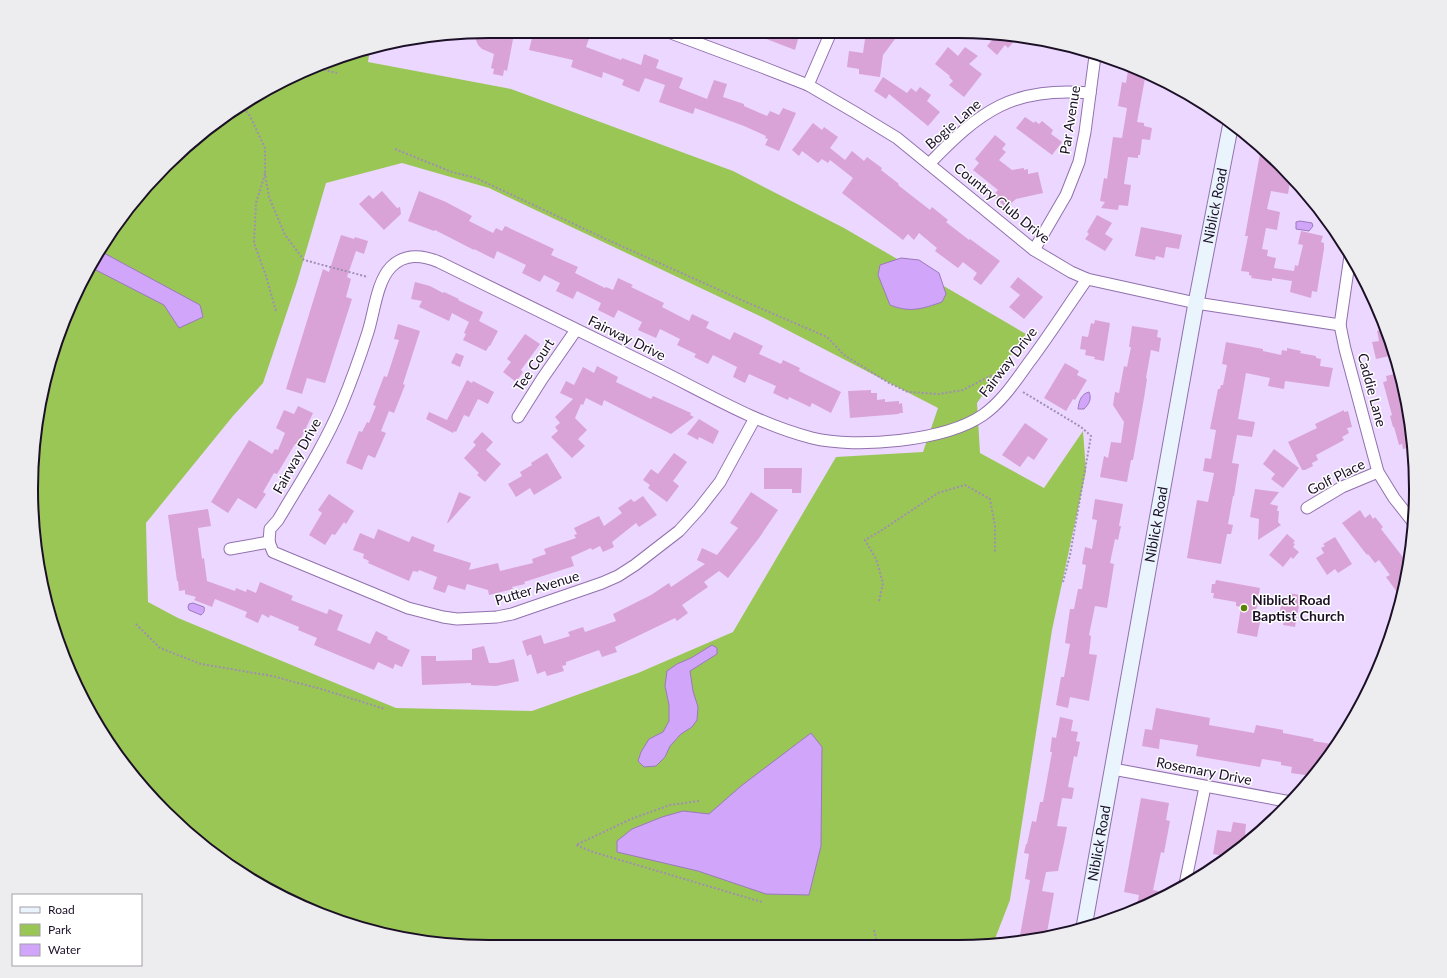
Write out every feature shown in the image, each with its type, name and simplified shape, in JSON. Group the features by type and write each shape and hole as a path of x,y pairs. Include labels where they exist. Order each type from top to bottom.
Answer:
{"main road":[{"name":"Niblick Road","path":"1085,922 1196,303 1229,128"}],"street":[{"name":"Country Club Drive","path":"685,38 762,66 808,86 897,138 1034,250 1071,272 1087,279 1196,303 1340,325"},
{"path":"808,86 828,38"},
{"name":"Par Avenue","path":"1034,250 1066,194 1079,162 1095,60"},
{"name":"Bogie Lane","path":"929,164 972,122 993,108 1032,94 1067,91 1090,93"},
{"name":"Fairway Drive","path":"269,542 270,529 278,520 324,444 341,406 368,331 377,297 386,273 392,266 404,257 420,255 428,257 755,418 811,438 837,443 861,443 925,436 961,426 980,417 995,406 1011,388 1087,279"},
{"name":"Caddie Lane","path":"1349,264 1340,325 1378,472 1394,498 1408,516"},
{"name":"Tee Court","path":"518,417 576,330"},
{"name":"Putter Avenue","path":"269,542 273,552 408,608 458,619 498,617 512,614 618,576 635,565 679,531 699,509 720,482 755,418"},
{"name":"Golf Place","path":"1307,508 1342,487 1378,472"},
{"path":"230,549 269,542"},
{"name":"Rosemary Drive","path":"1112,769 1284,801"},
{"path":"1186,879 1205,787"}],"path":[{"path":"323,70 337,73"},
{"path":"245,110 250,116 265,148 264,174 256,203 254,243 266,276 276,311"},
{"path":"395,149 452,172 476,178 622,246 827,337 844,354 890,383 908,392 939,394 963,390 992,375 999,378"},
{"path":"264,174 269,197 285,235 304,260 368,277"},
{"path":"1023,392 1081,427 1091,436 1070,555 1062,582"},
{"path":"879,601 882,583 876,559 865,540 938,493 965,485 990,499 995,526 995,552"},
{"path":"136,624 160,648 201,664 272,676 321,689 385,709"},
{"path":"699,801 670,805 632,819 576,845 593,852 762,902"},
{"path":"874,930 876,940"}],"green space":[{"path":"369,54 368,62 511,89 733,171 844,228 1026,334 977,403 980,453 1044,488 1083,431 1086,471 1052,630 1010,900 995,938 987,939 460,939 430,936 372,925 316,906 263,880 214,847 170,808 150,786 131,764 98,714 72,662 62,634 53,606 42,548 38,489 39,460 42,430 53,372 72,316 98,263 131,214 170,170 214,131 238,114 263,98 316,72","holes":["402,163 489,188 764,318 938,408 923,452 836,457 733,632 638,673 532,711 396,708 178,618 148,602 146,523 233,416 263,383 297,282 326,183"]}],"water":[{"path":"1300,221 1312,223 1313,226 1309,231 1296,229 1296,222"},
{"path":"104,253 200,305 203,317 179,328 164,305 95,269"},
{"path":"901,258 919,260 939,273 946,294 942,302 916,309 904,309 890,305 878,275 880,265"},
{"path":"1089,392 1090,401 1084,409 1078,409 1081,398 1084,394"},
{"path":"193,603 204,607 204,611 201,615 189,610 189,604"},
{"path":"712,645 717,648 717,654 690,671 693,691 698,707 697,720 692,727 681,734 670,746 665,757 656,766 644,767 638,761 641,752 649,739 663,732 669,721 669,705 665,686 667,671"},
{"path":"811,733 822,747 821,846 809,895 766,894 698,871 617,852 617,841 632,829 662,817 683,811 709,814 741,786"}],"building":[{"path":"475,38 513,38 507,71 504,70 503,76 493,74 494,69 491,68 494,54 482,49 478,45"},
{"path":"532,38 589,38 586,47 621,60 622,58 641,65 644,54 659,60 656,68 683,78 679,88 707,99 714,80 727,84 723,97 744,104 744,106 767,116 770,111 779,115 783,108 796,113 779,151 765,145 768,139 765,138 766,136 744,126 695,108 693,114 659,102 665,85 645,78 639,92 622,85 624,80 603,72 602,78 571,67 573,60 529,50"},
{"path":"764,38 798,38 795,50"},
{"path":"865,38 896,38 883,55 880,77 859,74 859,69 847,67 849,51 863,53"},
{"path":"993,40 1014,42 1008,48 1005,45 997,55 987,46"},
{"path":"948,47 958,56 965,47 978,56 969,64 982,74 964,97 949,85 953,81 949,77 950,76 935,64"},
{"path":"1128,71 1145,79 1137,122 1144,123 1144,126 1152,128 1150,140 1142,139 1140,155 1138,155 1138,158 1128,157 1124,184 1131,185 1128,206 1119,205 1118,210 1101,208 1105,202 1100,201 1104,178 1107,179 1113,137 1122,138 1127,108 1118,106 1122,82 1126,83"},
{"path":"883,77 907,93 911,88 916,92 920,87 931,95 927,101 940,112 928,126 889,94 886,99 874,91"},
{"path":"1025,117 1034,123 1035,121 1039,124 1042,121 1053,130 1051,134 1062,142 1052,155 1016,128"},
{"path":"813,123 822,130 824,127 838,137 830,148 845,160 852,151 864,161 867,157 882,168 881,170 899,184 898,185 930,210 932,207 948,220 946,222 1000,261 981,285 973,279 977,273 963,262 958,268 935,251 937,248 919,233 914,240 908,234 903,240 842,193 853,178 830,160 828,163 822,159 818,163 802,151 799,156 792,150"},
{"path":"995,135 1006,144 1002,149 1006,152 999,160 1012,170 1024,168 1024,170 1028,169 1028,174 1038,172 1043,193 1016,199 1006,208 993,195 998,190 973,170 979,163 975,159"},
{"path":"1260,154 1290,184 1288,194 1271,191 1267,209 1280,212 1277,230 1266,228 1262,249 1268,250 1267,256 1276,258 1274,268 1294,271 1295,265 1298,266 1303,245 1298,244 1301,231 1323,236 1321,242 1324,243 1324,249 1317,292 1312,291 1311,298 1290,292 1292,281 1272,278 1272,281 1251,278 1252,276 1249,275 1249,272 1241,271 1248,236 1245,236"},
{"path":"382,191 397,208 400,207 401,214 384,230 359,204 369,195 373,199"},
{"path":"419,191 446,202 472,216 469,221 493,233 496,228 502,231 505,226 554,249 551,255 578,267 575,273 605,288 606,287 613,290 618,278 633,285 631,287 664,303 662,307 689,321 692,314 709,322 706,328 730,340 734,332 763,346 759,354 781,364 783,360 800,368 799,371 841,392 831,413 812,403 810,407 789,397 788,400 773,393 776,386 749,374 745,383 733,377 737,367 713,355 708,364 694,357 696,354 677,345 680,339 660,329 656,338 638,330 642,322 618,310 614,318 598,310 601,303 577,291 573,299 556,291 560,283 544,275 540,282 522,273 526,265 497,251 494,259 435,230 434,231 408,221"},
{"path":"1097,215 1112,223 1105,234 1113,239 1105,251 1085,239 1089,234 1087,232"},
{"path":"1141,227 1182,235 1179,249 1166,247 1164,258 1156,256 1155,260 1135,256"},
{"path":"341,235 368,241 364,254 356,251 347,277 351,279 346,297 352,299 325,383 307,378 302,394 286,389 323,269 329,272"},
{"path":"1018,277 1043,297 1024,319 1009,307 1020,295 1010,287"},
{"path":"415,282 430,286 443,293 444,292 483,312 479,321 498,331 486,351 463,340 466,334 464,333 469,322 452,313 449,321 419,307 422,301 411,299"},
{"path":"1095,320 1110,323 1104,361 1085,355 1086,350 1080,349 1082,336 1088,337 1091,323 1094,324"},
{"path":"398,324 420,331 403,384 405,385 394,413 389,411 381,431 386,433 375,458 368,455 362,470 346,463 359,431 362,432 367,422 369,423 376,406 373,405 384,376 387,377 399,340 394,339"},
{"path":"1132,326 1158,330 1157,337 1161,338 1159,352 1151,350 1133,460 1131,460 1127,482 1100,477 1104,456 1108,458 1111,442 1121,443 1124,422 1113,405 1115,392 1119,393 1124,366 1127,367 1131,347 1129,347"},
{"path":"1380,330 1389,356 1376,359 1372,342 1379,341 1377,331"},
{"path":"525,334 540,344 521,370 523,372 516,382 503,372 511,362 507,359"},
{"path":"1226,342 1263,349 1263,351 1281,355 1282,350 1287,351 1287,348 1301,351 1300,353 1316,356 1316,358 1321,359 1320,366 1333,368 1329,387 1285,381 1284,389 1268,386 1270,378 1246,373 1238,419 1255,422 1252,437 1237,435 1232,463 1239,464 1228,524 1233,525 1231,534 1227,534 1221,564 1187,558 1197,500 1208,502 1214,473 1203,471 1205,458 1211,459 1216,430 1210,429 1218,389 1220,389 1221,385 1223,385 1227,365 1222,364"},
{"path":"456,353 464,356 460,367 451,363"},
{"path":"1065,363 1079,371 1077,375 1087,380 1075,400 1073,399 1066,411 1044,398"},
{"path":"597,366 618,377 616,382 651,399 653,396 671,404 691,413 690,415 694,417 671,434 604,400 602,406 586,398 583,405 581,404 575,418 587,430 578,439 585,446 572,458 551,437 558,431 555,427 560,423 555,417 573,399 560,393 566,381 574,385 583,367 594,373"},
{"path":"1394,374 1405,430 1407,448 1403,449 1402,444 1399,445 1393,427 1390,416 1392,415 1383,382 1387,381 1386,376"},
{"path":"467,380 472,383 473,381 494,392 488,404 478,399 469,417 464,415 456,432 454,431 453,433 426,419 429,412 447,420"},
{"path":"871,390 871,393 877,393 877,400 885,399 885,402 899,401 899,404 902,403 903,413 850,418 848,391"},
{"path":"298,406 313,413 298,445 295,444 277,474 274,473 263,492 266,494 256,509 238,498 228,513 211,502 249,440 272,454 275,449 278,450 285,433 276,428 284,410 294,414"},
{"path":"1344,410 1344,412 1348,411 1352,427 1347,428 1349,433 1342,437 1344,440 1316,455 1318,460 1312,463 1313,466 1302,470 1288,442 1317,428 1315,424"},
{"path":"699,419 719,431 713,444 699,437 698,440 687,434"},
{"path":"1025,423 1048,439 1034,460 1028,456 1020,467 1002,455"},
{"path":"482,432 493,442 486,450 501,464 485,482 477,475 479,473 464,458 476,445 473,442"},
{"path":"1274,449 1299,468 1283,488 1271,479 1275,474 1263,464"},
{"path":"547,453 562,478 534,495 530,488 516,497 508,484 522,476 520,472"},
{"path":"674,453 687,462 673,481 679,486 667,502 648,488 650,485 643,480 651,469 658,474"},
{"path":"764,468 802,468 801,493 792,493 792,489 764,489"},
{"path":"1255,489 1279,492 1270,504 1278,506 1278,522 1281,525 1258,540 1259,519 1250,517"},
{"path":"459,492 471,497 447,523"},
{"path":"751,492 778,510 759,538 728,578 719,571 704,582 708,587 682,605 688,613 677,621 675,618 615,647 617,652 602,657 599,650 566,662 566,665 562,666 564,671 547,676 545,671 537,674 531,654 527,656 522,641 541,635 544,644 570,636 568,632 583,627 585,632 616,621 613,614 651,595 669,583 671,587 705,564 697,560 702,548 717,555 738,528 730,523"},
{"path":"329,494 354,511 346,524 344,522 335,535 332,534 325,545 309,535 322,513 318,510"},
{"path":"643,496 657,515 639,527 636,523 612,542 614,547 603,552 600,546 592,550 591,548 571,557 574,566 524,582 525,584 512,587 513,589 489,595 488,590 467,584 465,590 448,585 445,593 433,589 437,577 419,570 418,572 413,571 409,581 368,563 369,561 363,558 364,554 353,550 360,533 374,539 378,529 409,542 412,536 435,545 433,551 471,563 469,570 498,563 500,571 533,563 532,559 546,554 544,549 576,538 574,535 577,534 574,528 599,516 604,526 622,513 618,508 631,499 634,502"},
{"path":"1095,499 1123,504 1119,526 1121,526 1118,540 1115,539 1110,563 1114,564 1107,608 1095,606 1089,635 1091,636 1089,654 1097,655 1089,701 1070,697 1068,708 1056,705 1061,677 1064,677 1070,644 1065,643 1070,609 1074,609 1078,589 1082,589 1086,565 1082,564 1085,547 1092,549 1097,520 1092,519"},
{"path":"208,509 211,526 198,528 202,559 204,558 207,581 235,591 236,588 246,592 247,589 256,593 260,582 293,596 291,600 327,614 329,609 343,615 337,630 370,644 376,631 388,637 387,639 410,650 402,667 395,664 393,669 378,662 374,670 314,645 317,638 298,630 299,627 270,615 269,618 262,614 258,623 245,617 247,612 215,599 212,607 194,600 196,597 185,594 185,590 179,591 168,515"},
{"path":"1360,510 1365,518 1370,514 1373,519 1375,517 1383,527 1381,529 1403,558 1397,592 1386,577 1390,575 1379,560 1375,563 1368,554 1367,555 1342,523"},
{"path":"1287,534 1295,541 1293,543 1295,544 1293,547 1299,552 1293,559 1291,557 1283,567 1269,555"},
{"path":"1335,537 1352,564 1338,573 1335,569 1327,575 1316,558 1324,553 1321,548 1325,546 1323,544"},
{"name":"Niblick Road Baptist Church","path":"1216,580 1260,588 1256,611 1262,612 1257,637 1237,633 1241,607 1236,606 1236,602 1213,598 1214,593 1211,593 1212,584 1215,584"},
{"path":"1288,593 1301,595 1295,627 1283,625 1284,619 1279,618 1282,598 1287,599"},
{"path":"484,646 489,663 497,663 514,659 519,681 496,686 471,685 471,683 422,685 421,656 436,656 436,661 472,660 472,649"},
{"path":"1156,708 1210,718 1209,725 1254,733 1256,725 1283,730 1283,733 1330,744 1306,775 1291,773 1292,767 1281,765 1281,762 1262,759 1260,767 1196,756 1198,745 1160,739 1159,749 1142,746 1145,729 1152,730"},
{"path":"1060,717 1073,720 1071,731 1078,732 1076,741 1080,742 1077,757 1074,756 1068,787 1074,788 1072,799 1062,798 1057,826 1067,827 1058,871 1046,872 1042,891 1054,893 1047,931 1020,935 1030,880 1025,879 1029,854 1024,853 1032,821 1036,822 1040,802 1043,802 1052,752 1050,752 1052,737 1056,738"},
{"path":"1141,798 1169,803 1166,820 1170,821 1164,853 1161,852 1153,890 1158,891 1158,893 1137,903 1139,895 1124,892"},
{"path":"1233,822 1246,824 1245,835 1247,835 1221,856 1213,854 1217,830 1231,832"}],"place":[{"name":"Niblick Road Baptist Church","path":"1244,608"}]}
